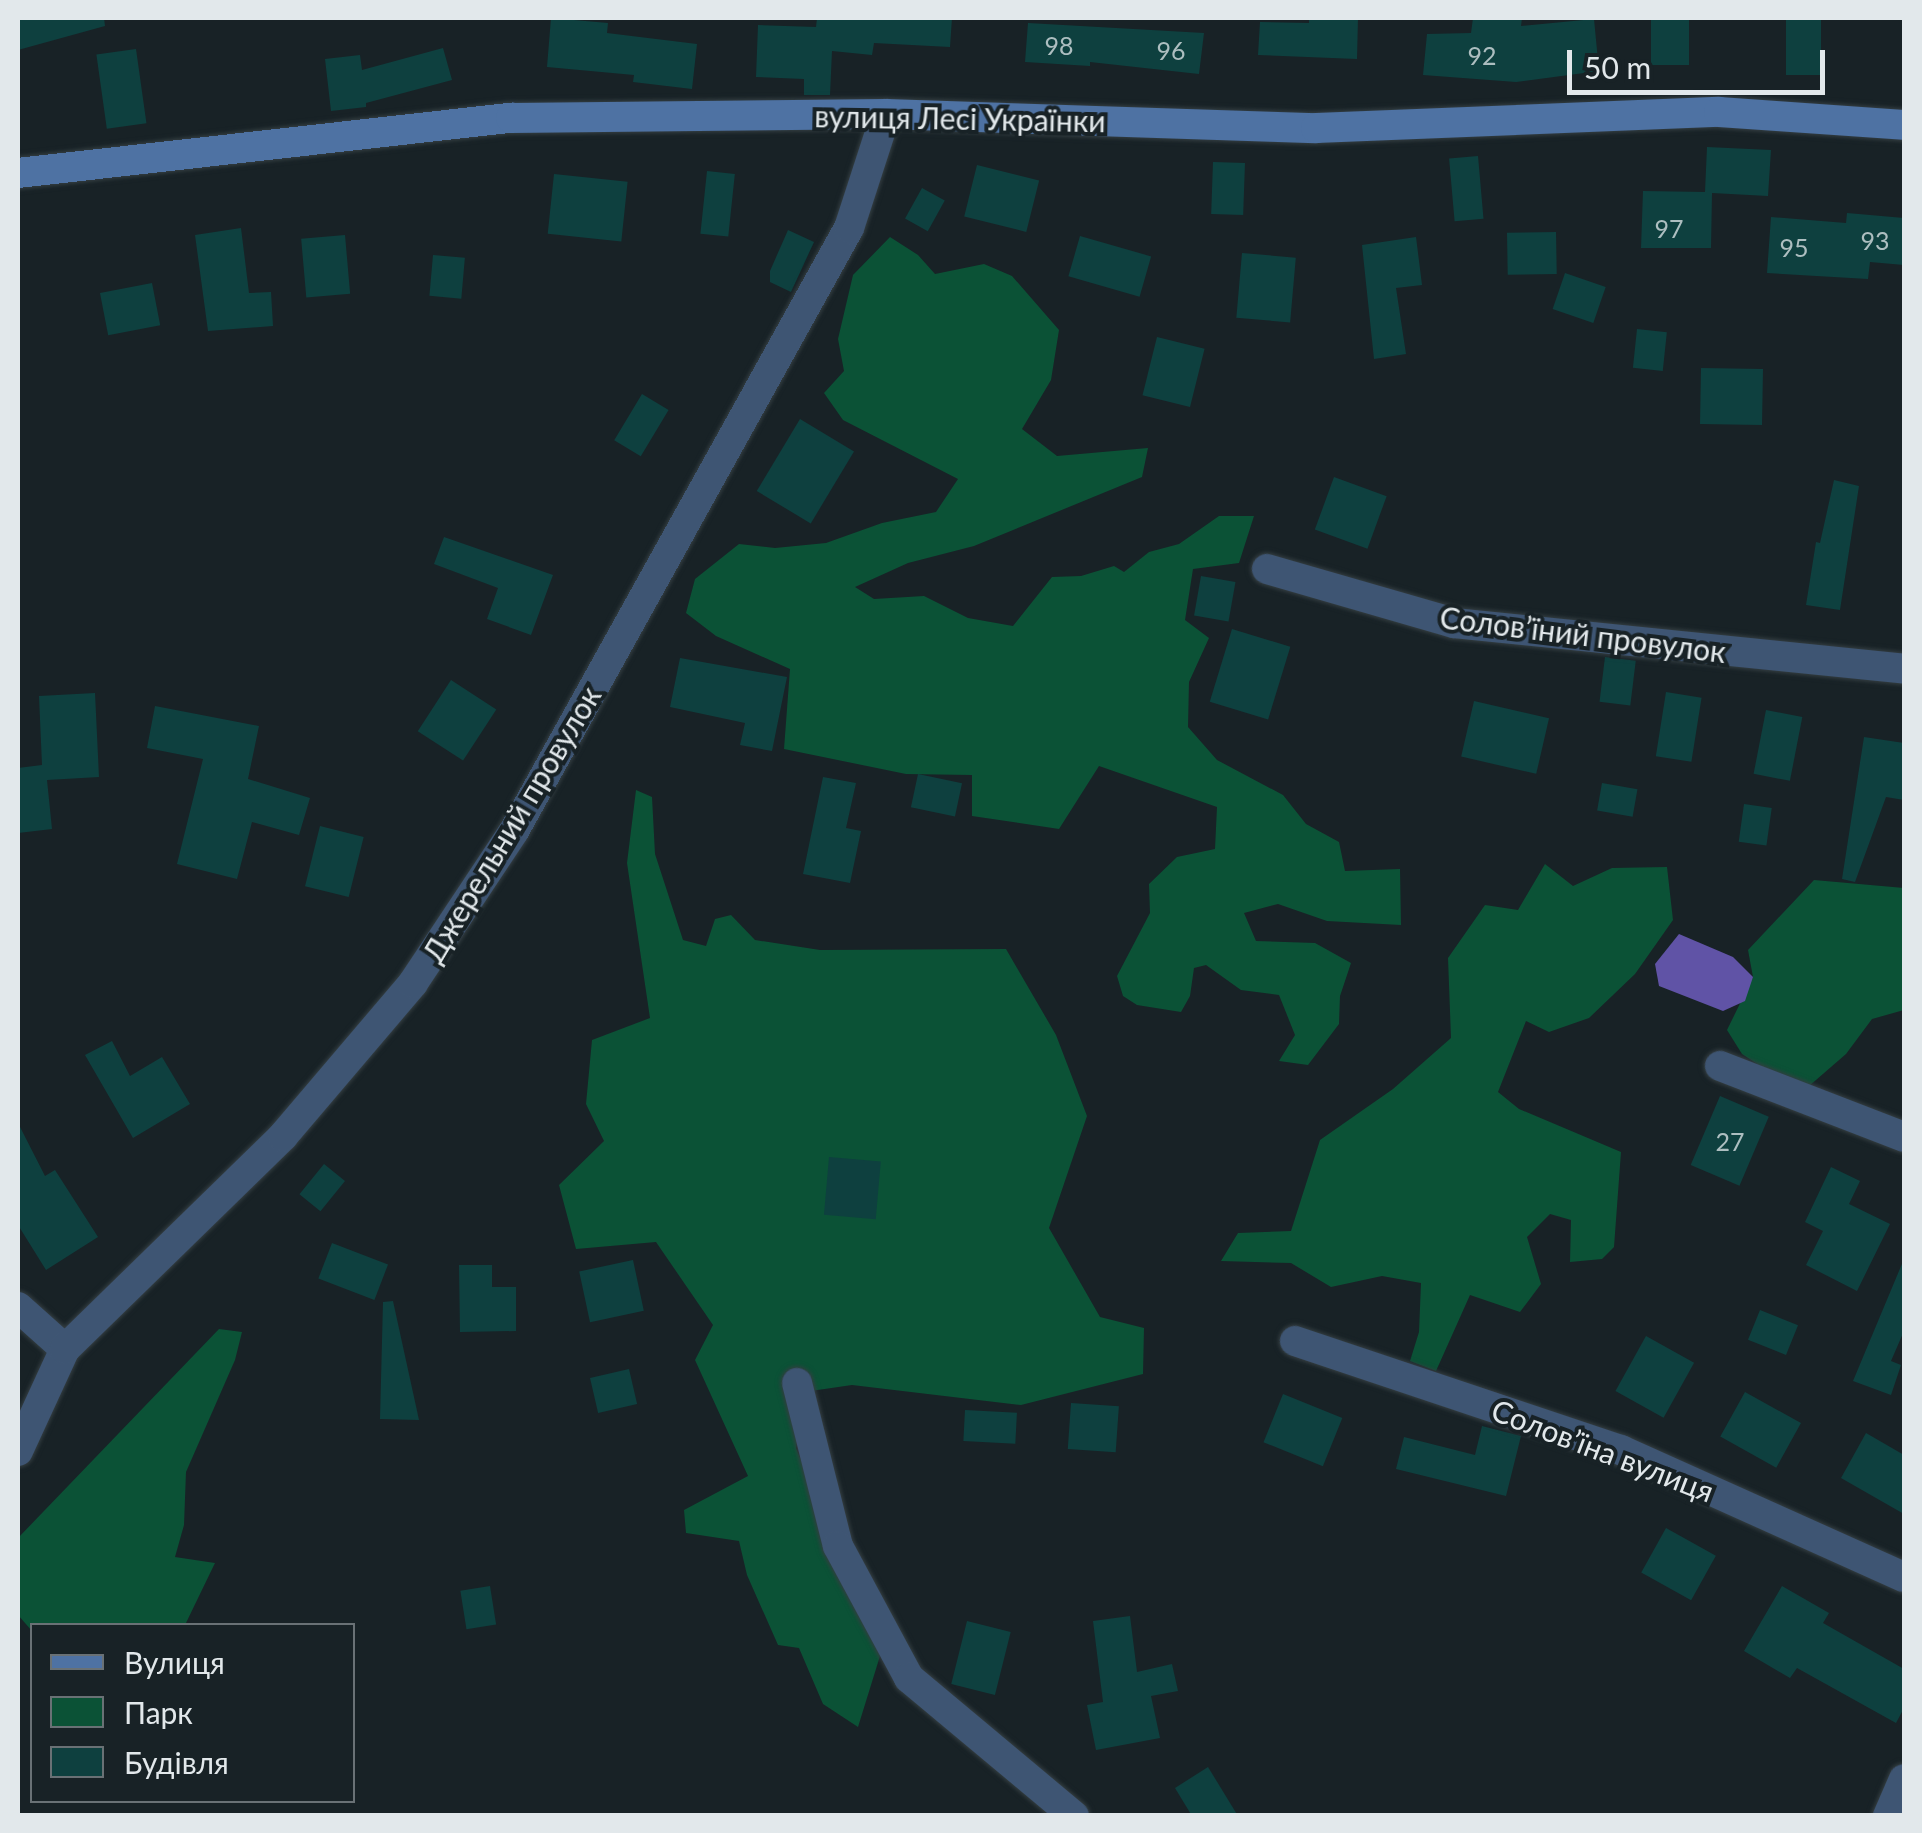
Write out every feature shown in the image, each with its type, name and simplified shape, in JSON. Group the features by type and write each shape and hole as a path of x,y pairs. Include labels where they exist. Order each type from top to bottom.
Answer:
{"street":[{"name":"вулиця Лесі Українки","path":"18,173 511,118 886,114 1316,128 1718,112 1904,125"},
{"name":"Джерельний провулок","path":"18,1451 65,1350 283,1136 413,984 514,831 849,228 886,114"},
{"name":"Соловʼїний провулок","path":"1267,569 1454,623 1904,669"},
{"path":"1720,1066 1904,1137"},
{"path":"18,1307 65,1350"},
{"name":"Соловʼїна вулиця","path":"1295,1340 1621,1450 1904,1577"},
{"path":"797,1383 838,1546 909,1678 1074,1816"},
{"path":"1888,1816 1904,1779"}],"green space":[{"path":"890,237 918,255 935,274 984,264 1012,276 1059,330 1051,380 1022,429 1057,456 1148,448 1142,477 974,546 908,563 855,587 874,599 924,596 968,618 1013,626 1052,577 1081,576 1114,566 1124,572 1149,552 1179,544 1219,516 1254,516 1239,563 1193,569 1185,620 1209,638 1189,682 1188,727 1217,760 1283,795 1306,824 1339,842 1345,871 1400,869 1401,925 1327,921 1278,904 1244,913 1256,941 1315,943 1351,963 1340,996 1339,1024 1308,1065 1279,1061 1295,1035 1279,995 1241,990 1206,965 1194,968 1190,996 1181,1012 1137,1005 1123,996 1117,976 1150,913 1149,884 1177,857 1215,849 1217,807 1099,766 1059,829 972,816 972,775 906,774 784,749 790,669 716,636 686,613 695,579 739,544 775,548 826,543 882,523 936,512 958,479 843,420 824,393 844,371 838,339 853,275"},
{"path":"636,790 652,797 655,854 683,940 706,946 715,919 731,915 755,940 820,950 1006,949 1056,1035 1087,1116 1049,1228 1100,1317 1144,1328 1143,1374 1021,1405 852,1385 804,1392 796,1448 880,1656 858,1727 823,1704 799,1648 778,1645 747,1575 739,1541 686,1533 684,1510 748,1476 695,1360 713,1325 656,1242 576,1249 559,1185 604,1141 586,1104 592,1040 650,1018 627,863"},
{"path":"1545,864 1573,886 1612,868 1667,867 1673,920 1635,974 1589,1018 1549,1032 1526,1021 1498,1092 1519,1109 1621,1152 1614,1247 1602,1259 1570,1262 1571,1220 1550,1214 1527,1237 1541,1284 1520,1312 1470,1295 1436,1371 1410,1361 1419,1332 1421,1283 1382,1276 1331,1287 1291,1263 1221,1261 1238,1233 1291,1231 1320,1140 1393,1089 1451,1038 1448,958 1485,905 1518,910"},
{"path":"1814,880 1904,888 1904,1010 1872,1019 1846,1054 1801,1093 1742,1054 1727,1030 1753,977 1748,950"},
{"path":"219,1329 242,1332 235,1360 186,1472 184,1525 175,1557 215,1563 186,1623 30,1623 30,1629 18,1615 18,1538"}],"shaded area":[{"path":"1679,934 1733,957 1753,977 1745,1001 1723,1011 1659,986 1655,964"}],"building":[{"path":"18,18 104,18 105,26 18,50"},
{"path":"551,18 608,23 607,33 697,44 692,89 633,82 634,75 547,67"},
{"path":"817,18 952,18 950,47 874,43 872,55 832,51 830,95 804,95 804,79 756,77 758,25 816,27"},
{"path":"1309,18 1358,18 1357,59 1258,55 1260,22 1309,23"},
{"path":"1473,18 1522,18 1521,26 1594,19 1599,71 1516,82 1423,75 1427,34 1471,33"},
{"path":"1651,18 1689,18 1689,65 1651,65"},
{"path":"1786,18 1821,18 1821,75 1786,75"},
{"path":"1028,23 1204,33 1199,74 1090,62 1090,66 1025,62"},
{"path":"443,48 452,80 366,103 366,107 331,111 325,59 360,55 362,70"},
{"path":"136,49 146,123 107,129 96,55"},
{"path":"1707,147 1771,150 1768,196 1712,193 1711,248 1641,248 1643,191 1705,192"},
{"path":"1478,156 1483,219 1455,221 1449,159"},
{"path":"1213,162 1245,163 1243,215 1211,214"},
{"path":"977,165 1039,180 1026,232 964,216"},
{"path":"707,171 735,174 728,237 700,234"},
{"path":"554,174 628,182 621,241 548,234"},
{"path":"922,188 945,201 928,231 905,219"},
{"path":"1847,213 1904,218 1904,265 1870,262 1868,279 1767,273 1771,217 1846,223"},
{"path":"241,228 249,293 271,292 273,326 208,331 195,235"},
{"path":"788,230 814,242 791,292 770,282 770,271"},
{"path":"1556,232 1557,274 1508,275 1507,233"},
{"path":"345,235 350,294 306,298 301,239"},
{"path":"1080,236 1151,256 1140,297 1068,276"},
{"path":"1416,237 1422,285 1396,288 1406,354 1374,359 1362,245"},
{"path":"1242,253 1296,258 1290,322 1236,318"},
{"path":"433,255 465,258 461,299 429,296"},
{"path":"1565,273 1606,287 1593,323 1553,309"},
{"path":"152,283 160,325 108,335 100,293"},
{"path":"1637,329 1667,332 1663,371 1633,368"},
{"path":"1157,337 1205,349 1190,407 1142,395"},
{"path":"1701,368 1763,369 1762,425 1700,424"},
{"path":"642,394 669,410 641,456 614,440"},
{"path":"800,419 854,451 811,523 757,491"},
{"path":"1334,477 1387,496 1367,549 1315,530"},
{"path":"1834,480 1859,486 1840,610 1806,605 1816,542 1820,543"},
{"path":"444,537 553,575 531,635 487,619 498,588 434,564"},
{"path":"1201,576 1235,582 1229,621 1194,615"},
{"path":"1232,629 1290,647 1268,720 1210,702"},
{"path":"1605,657 1636,661 1630,705 1600,702"},
{"path":"680,658 787,677 772,751 740,745 745,723 670,707"},
{"path":"451,680 496,709 463,761 418,731"},
{"path":"1666,692 1702,698 1691,762 1656,756"},
{"path":"95,693 99,777 47,780 52,829 18,833 18,768 42,765 39,696"},
{"path":"1474,701 1549,718 1536,774 1461,757"},
{"path":"155,706 259,726 248,779 310,798 299,835 252,822 237,879 177,864 203,759 147,748"},
{"path":"1766,710 1802,717 1790,781 1754,774"},
{"path":"1864,737 1904,743 1904,800 1886,797 1855,882 1842,879"},
{"path":"918,774 962,783 955,817 911,807"},
{"path":"823,777 856,783 846,828 861,831 850,883 803,874"},
{"path":"1602,783 1637,789 1633,817 1597,811"},
{"path":"1744,804 1772,808 1766,846 1739,842"},
{"path":"320,826 364,837 349,897 305,886"},
{"path":"112,1041 130,1076 162,1057 190,1104 133,1138 85,1055"},
{"path":"1720,1096 1769,1117 1739,1186 1691,1165"},
{"path":"18,1123 45,1176 55,1170 98,1237 46,1270 18,1225"},
{"path":"829,1157 881,1162 876,1219 824,1215"},
{"path":"324,1164 345,1181 320,1211 299,1194"},
{"path":"1831,1167 1860,1181 1849,1204 1890,1224 1857,1291 1806,1265 1823,1231 1805,1222"},
{"path":"332,1243 388,1265 374,1300 318,1278"},
{"path":"1904,1259 1904,1331 1891,1361 1901,1365 1891,1395 1853,1381"},
{"path":"633,1260 644,1311 590,1322 579,1271"},
{"path":"459,1265 492,1265 492,1287 516,1287 516,1331 460,1332"},
{"path":"393,1301 419,1420 380,1419 383,1302"},
{"path":"1760,1310 1798,1325 1786,1355 1748,1340"},
{"path":"1646,1336 1694,1363 1664,1418 1615,1391"},
{"path":"629,1369 637,1404 598,1413 590,1378"},
{"path":"1745,1392 1801,1423 1776,1468 1720,1437"},
{"path":"1283,1394 1342,1418 1323,1466 1264,1442"},
{"path":"1071,1403 1119,1406 1116,1452 1068,1449"},
{"path":"965,1410 1017,1413 1015,1444 963,1441"},
{"path":"1482,1426 1521,1436 1506,1496 1396,1469 1404,1437 1475,1455"},
{"path":"1866,1433 1904,1455 1904,1514 1841,1478"},
{"path":"1666,1528 1716,1556 1691,1600 1641,1573"},
{"path":"490,1586 496,1625 466,1629 460,1591"},
{"path":"1782,1586 1829,1613 1823,1623 1904,1669 1904,1708 1896,1723 1797,1668 1790,1678 1744,1651"},
{"path":"1130,1616 1137,1672 1172,1664 1178,1691 1151,1696 1160,1738 1096,1750 1087,1705 1103,1702 1093,1621"},
{"path":"967,1621 1011,1632 995,1695 951,1684"},
{"path":"1208,1767 1238,1816 1192,1816 1175,1788"}]}
